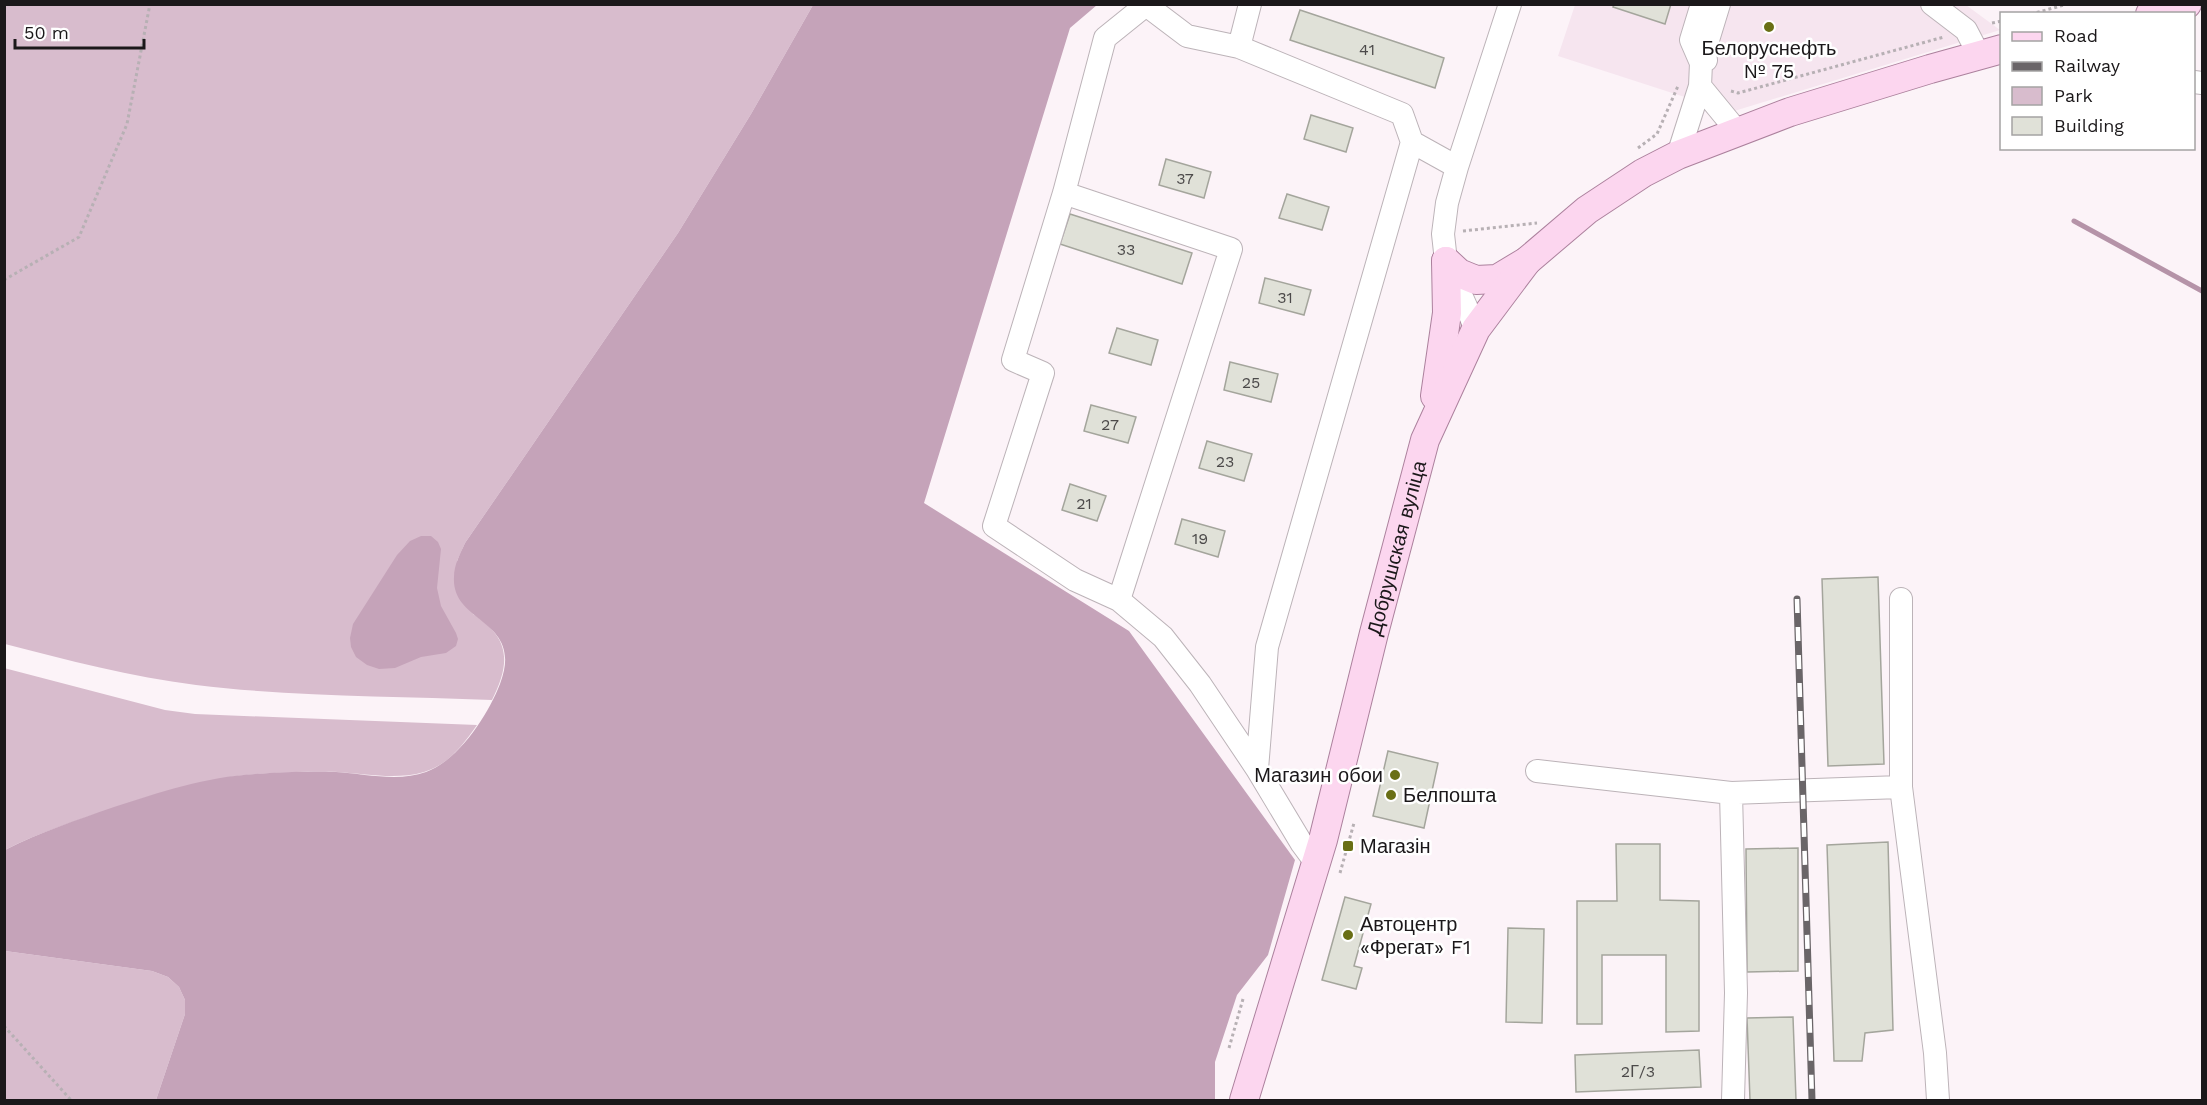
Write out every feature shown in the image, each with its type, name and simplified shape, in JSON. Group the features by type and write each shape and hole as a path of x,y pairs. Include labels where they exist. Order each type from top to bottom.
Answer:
{"main road":[{"path":"2157,12 2187,4"},
{"path":"1446,261 1459,273 1476,280 1497,279 1527,261 1587,210 1643,173 1678,155 1790,112 1990,52"},
{"path":"1425,440 1438,381 1447,313 1446,261"},
{"name":"Добрушская вуліца","path":"1244,1101 1328,868 1425,440 1476,329 1527,261"}],"street":[{"path":"1476,329 1446,261 1443,234 1447,203 1457,167 1510,4"},
{"path":"1701,63 1691,40 1702,4"},
{"path":"1678,155 1689,86 1701,63 1719,4"},
{"path":"1701,63 1720,49 1733,4"},
{"path":"1932,4 1990,52"},
{"path":"1257,769 1267,647 1412,142 1402,114 1239,47 1187,36 1146,5 1105,38 1064,193 1013,360 1043,373 994,526 1075,580 1119,600 1163,637 1200,684 1257,769 1302,844 1328,868"},
{"path":"1239,47 1255,7"},
{"path":"1689,86 1737,131"},
{"path":"1412,142 1457,167"},
{"path":"1064,193 1231,249 1119,600"},
{"path":"1901,599 1901,787 1935,1053 1938,1101"},
{"path":"1537,771 1731,792 1901,787"},
{"path":"1731,792 1736,993 1733,1101"}],"path":[{"path":"4,280 79,237 127,124 150,4"},
{"path":"2038,12 2068,4"},
{"path":"1992,23 2000,21"},
{"path":"1728,90 1738,93 1946,36"},
{"path":"1630,154 1657,134 1689,86"},
{"path":"1456,232 1541,222"},
{"path":"1328,868 1354,823"},
{"path":"1229,1048 1243,999"},
{"path":"4,1026 71,1101"}],"shaded area":[{"path":"813,5 1097,5 1070,28 924,503 1129,631 1295,860 1268,955 1237,995 1215,1062 1215,1100 156,1100 185,1014 185,1000 179,987 168,977 152,971 5,951 5,850 45,832 114,807 201,782 265,773 336,772 382,776 416,775 438,766 461,747 480,722 495,696 505,662 503,646 496,634 463,605 456,593 455,568 465,543 678,233 751,114"},
{"path":"1575,5 1966,5 2000,30 1731,112 1558,56"},
{"path":"421,536 431,536 438,542 441,549 437,588 441,606 458,639 456,646 446,653 421,657 395,668 379,669 367,665 356,657 351,647 353,624 397,555 410,541"}],"green space":[{"path":"5,5 813,5 751,114 678,233 465,543 457,561 473,614 494,632 503,652 502,674 492,700 307,694 196,685 124,673 5,644"},
{"path":"4,668 165,710 195,714 477,725 448,759 424,772 392,776 338,772 290,772 232,777 151,796 84,818 5,850"},
{"path":"5,951 152,971 168,977 179,987 185,1000 185,1014 156,1100 5,1100"}],"building":[{"path":"1614,4 1671,4 1665,24 1613,7"},
{"path":"1300,10 1444,58 1435,88 1290,40"},
{"path":"1311,115 1353,128 1346,152 1304,139"},
{"path":"1166,159 1211,172 1204,198 1159,185"},
{"path":"1287,194 1329,207 1322,230 1279,218"},
{"path":"1070,214 1192,253 1182,284 1060,244"},
{"path":"1265,278 1311,290 1304,315 1259,303"},
{"path":"1117,328 1158,340 1151,365 1109,353"},
{"path":"1230,362 1278,374 1271,402 1224,390"},
{"path":"1091,405 1136,417 1128,443 1084,431"},
{"path":"1207,441 1252,454 1244,481 1199,468"},
{"path":"1070,484 1106,496 1097,521 1062,510"},
{"path":"1182,519 1225,531 1218,557 1175,544"},
{"path":"1878,577 1884,764 1828,766 1822,579"},
{"path":"1388,751 1438,763 1424,828 1373,816"},
{"path":"1888,842 1893,1030 1865,1033 1862,1061 1834,1061 1827,845"},
{"path":"1616,844 1660,844 1660,900 1699,901 1699,1031 1666,1032 1666,955 1602,955 1602,1024 1577,1024 1577,901 1617,901"},
{"path":"1798,848 1798,971 1747,972 1746,849"},
{"name":"Автоцентр «Фрегат» F1","path":"1345,897 1371,904 1354,966 1362,968 1356,989 1322,980"},
{"path":"1508,928 1544,929 1542,1023 1506,1022"},
{"path":"1793,1017 1796,1100 1750,1100 1747,1018"},
{"path":"1699,1050 1701,1087 1576,1092 1575,1055"}],"waterway":[{"path":"2074,221 2202,291"}],"railway":[{"path":"1797,599 1812,1100"}],"place":[{"name":"Белоруснефть № 75","path":"1769,27"},
{"name":"Магазин обои","path":"1395,775"},
{"name":"Белпошта","path":"1391,795"},
{"name":"Магазін","path":"1348,846"},
{"name":"Автоцентр «Фрегат» F1","path":"1348,935"}]}
